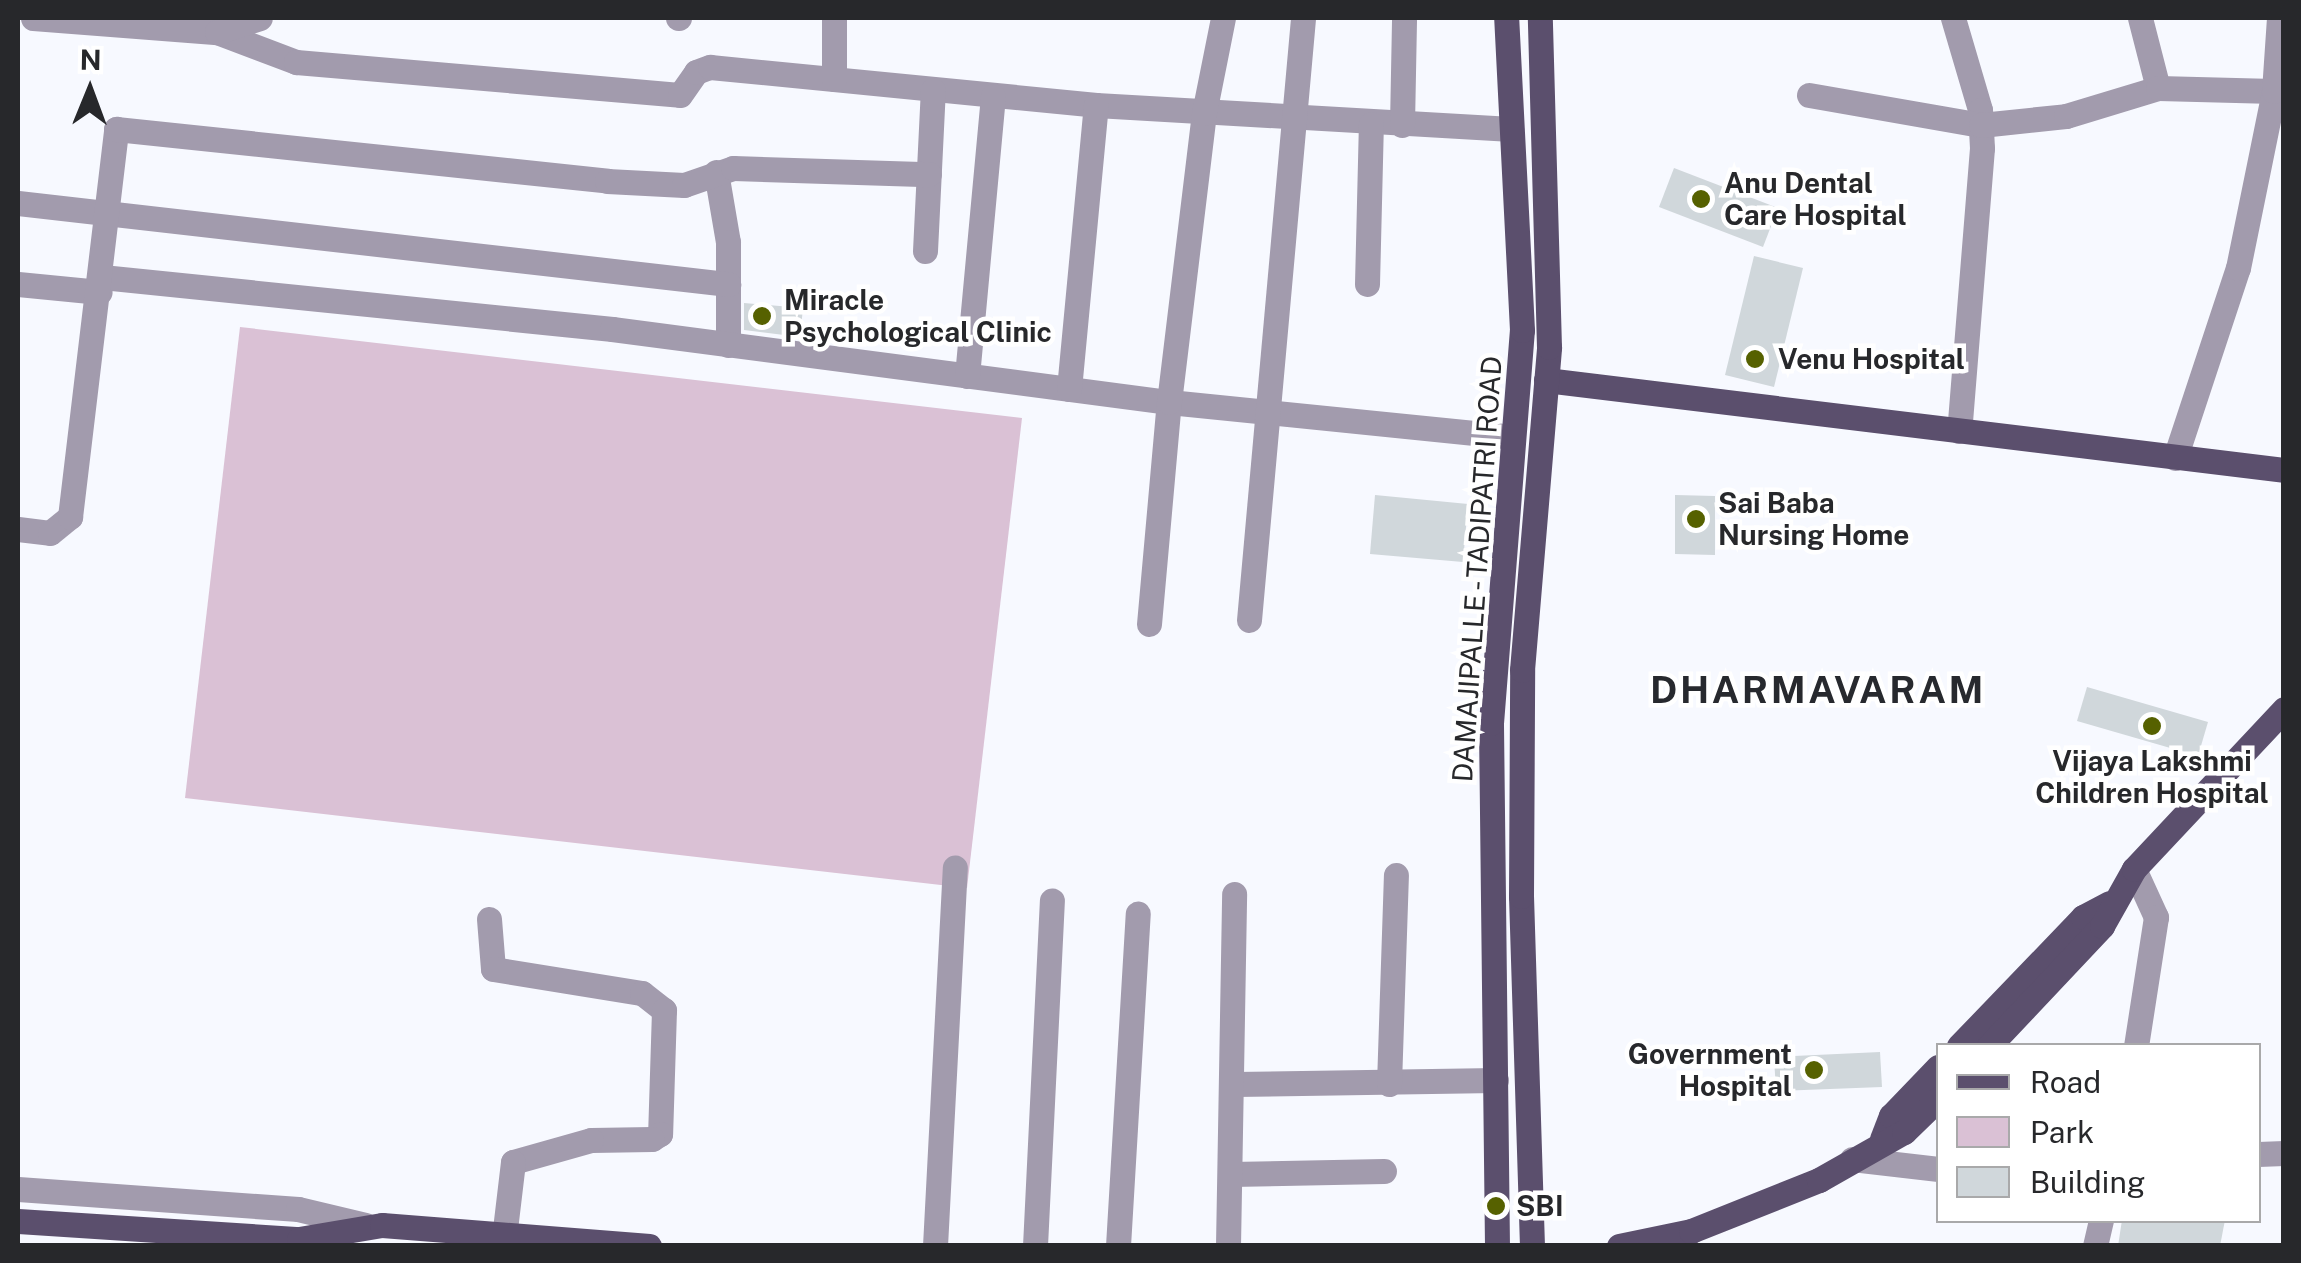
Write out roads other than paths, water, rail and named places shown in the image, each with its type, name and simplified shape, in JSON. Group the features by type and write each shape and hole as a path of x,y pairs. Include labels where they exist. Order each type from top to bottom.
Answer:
{"main road":[{"name":"DAMAJIPALLE - TADIPATRI ROAD","path":"1497,1246 1492,722 1522,330 1506,18"},
{"name":"DAMAJIPALLE - TADIPATRI ROAD","path":"1532,1246 1521,913 1522,670 1546,380 1540,18"},
{"path":"1546,380 2284,470"},
{"path":"1992,1043 2102,926 2109,904 2134,870 2284,709"},
{"path":"1962,1043 2083,916 2109,904"},
{"path":"1882,1139 1891,1116 1936,1069"},
{"path":"1619,1246 1691,1238 1819,1180 1882,1139 1904,1132 1936,1101"},
{"path":"18,1221 298,1241 365,1226 503,1239 649,1246"}],"street":[{"path":"33,18 217,32 296,62 680,95 702,67 1096,105 1402,126 1510,128"},
{"path":"217,32 260,18"},
{"path":"834,18 834,79"},
{"path":"1149,624 1169,402 1204,112 1222,18"},
{"path":"1249,620 1303,18"},
{"path":"1402,126 1404,18"},
{"path":"1954,18 1981,125 1960,430"},
{"path":"2140,18 2158,88"},
{"path":"2175,458 2238,268 2274,91 2279,18"},
{"path":"1809,95 1981,125 2066,116 2158,88 2274,91"},
{"path":"926,252 933,90"},
{"path":"967,376 993,96"},
{"path":"1069,389 1096,105"},
{"path":"1368,284 1370,124"},
{"path":"18,529 50,533 70,517 101,284 113,137 125,127 607,181 684,185 716,172 929,174"},
{"path":"716,172 728,284 728,345"},
{"path":"18,203 728,284"},
{"path":"18,284 101,284 728,345 1169,402 1512,437"},
{"path":"935,1246 955,868"},
{"path":"2134,870 2156,917 2136,1043"},
{"path":"1389,1084 1396,875"},
{"path":"1228,1246 1235,1084 1234,894"},
{"path":"1035,1246 1052,900"},
{"path":"1118,1246 1138,914"},
{"path":"489,919 493,969 642,993 664,1010 660,1134 526,1154 506,1175 503,1239"},
{"path":"1235,1084 1496,1080"},
{"path":"1852,1159 1936,1168"},
{"path":"1231,1174 1384,1170"},
{"path":"18,1188 298,1208 365,1226"}],"place":[{"name":"Anu Dental Care Hospital","path":"1701,199"},
{"name":"Miracle Psychological Clinic","path":"762,316"},
{"name":"Venu Hospital","path":"1755,359"},
{"name":"Sai Baba Nursing Home","path":"1696,519"},
{"name":"Vijaya Lakshmi Children Hospital","path":"2152,726"},
{"name":"Government Hospital","path":"1814,1070"},
{"name":"SBI","path":"1496,1206"}],"district":[{"name":"DHARMAVARAM","path":"1818,690"}]}
